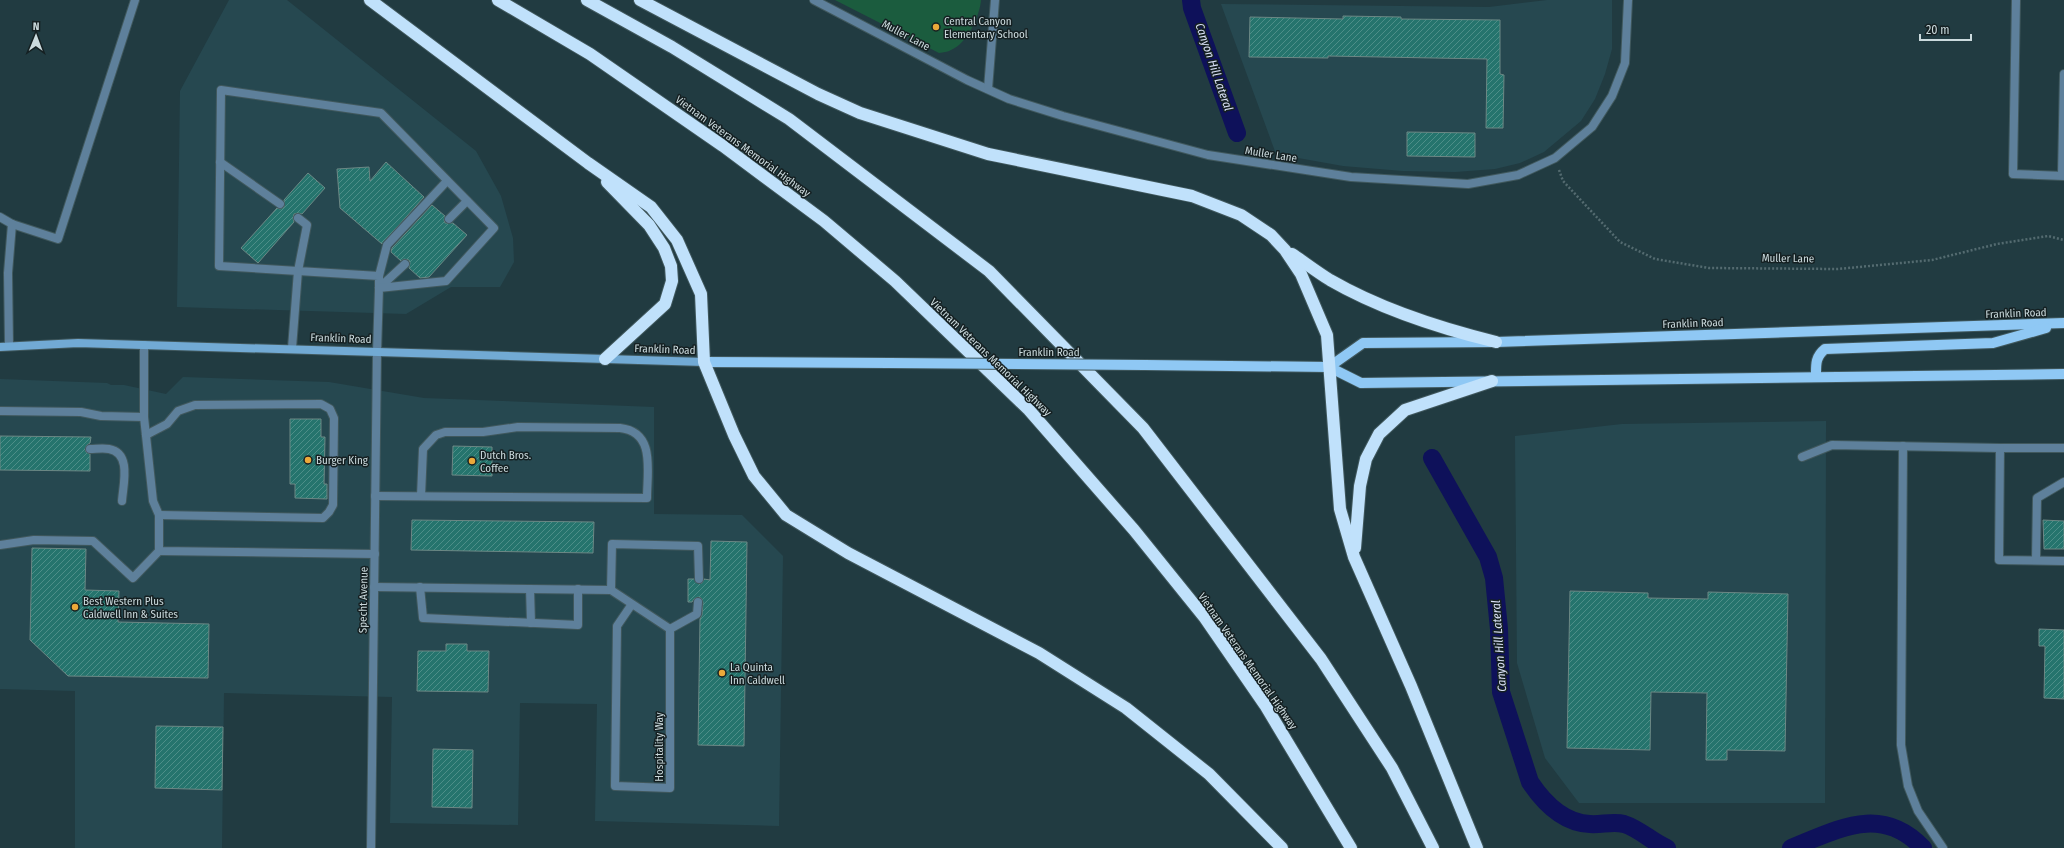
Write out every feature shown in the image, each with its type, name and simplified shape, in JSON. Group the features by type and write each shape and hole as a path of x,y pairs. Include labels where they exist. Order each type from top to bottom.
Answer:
{"highway":[{"path":"370,0 588,163 651,207 677,240 701,294 704,362 734,435 754,476 786,515 848,553 1039,653 1126,708 1209,774 1282,848"},
{"name":"Vietnam Veterans Memorial Highway","path":"498,0 590,54 723,146 824,220 895,281 1029,410 1134,530 1205,618 1265,705 1351,848"},
{"path":"587,0 672,47 789,119 989,271 1143,428 1307,640 1392,768 1432,848"},
{"path":"640,0 804,86 860,113 988,154 1192,196 1241,215 1271,235 1286,250 1330,280 1390,310 1448,330 1496,342"},
{"path":"588,163 649,225 664,248 671,266 672,281 665,304 605,359"},
{"path":"1286,250 1301,274 1327,335 1340,509 1354,557 1411,686 1477,848"},
{"path":"1354,557 1360,486 1366,459 1379,434 1405,410 1492,381"}],"main road":[{"name":"Franklin Road","path":"1329,367 1363,343 1496,342 2064,324"},
{"path":"1816,377 1816,363 1819,354 1825,349 1993,343 2064,324"},
{"name":"Franklin Road","path":"0,347 78,343 292,348 704,362 1329,367 1361,383 2064,374"}],"street":[{"path":"0,217 12,224 58,239 136,0"},
{"name":"Muller Lane","path":"814,0 988,89 1010,99 1063,116 1208,155 1352,177 1468,184 1518,175 1555,158 1592,127 1612,96 1624,64 1628,0"},
{"path":"988,89 995,0"},
{"path":"2016,0 2013,174 2063,176 2064,74"},
{"path":"379,276 219,266 221,90 381,114 494,228 446,281 379,288"},
{"path":"220,162 280,204"},
{"name":"Specht Avenue","path":"371,848 379,276 387,245 447,181"},
{"path":"448,219 467,200"},
{"path":"292,348 298,271 307,225 298,218"},
{"path":"9,346 8,273 12,224"},
{"path":"379,288 405,264"},
{"path":"0,545 34,540 93,541 133,578 159,550 159,515 153,501 144,417 144,345"},
{"path":"146,435 167,424 178,411 195,405 265,405 275,403 321,404 330,409 334,418 333,505 323,518 159,515"},
{"path":"0,411 81,412 101,416 144,417"},
{"path":"376,496 647,498 647,454 645,443 639,434 630,429 620,428 518,427 483,432 445,432 436,435 423,449 421,496"},
{"path":"1802,457 1832,445 2064,448"},
{"path":"1903,446 1901,745 1910,792 1918,811 1943,848"},
{"path":"2000,448 1999,560 2064,561"},
{"path":"90,449 110,449 118,453 124,462 122,501"},
{"path":"2036,560 2037,498 2064,482"},
{"path":"611,590 612,544 698,546 699,579"},
{"path":"159,550 375,554"},
{"path":"374,587 611,590 670,629 697,614 698,602"},
{"path":"420,587 423,618 578,625 578,589"},
{"path":"530,589 531,623"},
{"name":"Hospitality Way","path":"632,604 618,626 615,786 670,788 670,629"}],"path":[{"name":"Muller Lane","path":"1555,158 1563,181 1620,242 1655,259 1709,268 1838,269 1932,260 1997,244 2048,236 2064,240"}],"shaded area":[{"path":"229,0 287,0 476,151 501,196 513,238 514,262 500,287 451,287 406,314 177,307 180,91"},
{"path":"1547,0 1612,0 1612,49 1605,74 1595,99 1581,121 1544,152 1520,163 1495,169 1455,172 1403,171 1343,166 1276,154 1221,4 1489,7"},
{"path":"183,377 329,382 424,398 654,407 654,514 742,515 783,556 779,826 595,821 597,704 520,703 518,825 390,823 392,697 224,693 222,848 75,848 75,691 0,689 0,379 107,383 111,385 124,385 166,394"},
{"path":"1826,421 1825,803 1579,803 1545,758 1517,663 1515,436 1622,424"}],"green space":[{"name":"Central Canyon Elementary School","path":"835,0 981,0 972,28 962,42 950,51 939,53"}],"building":[{"path":"1343,16 1401,17 1401,19 1500,20 1500,74 1504,75 1503,128 1486,128 1487,59 1328,56 1328,58 1249,57 1250,17 1343,19"},
{"path":"1407,132 1475,133 1475,157 1407,156"},
{"path":"386,162 424,197 382,244 340,208 337,169 369,167 370,181"},
{"path":"308,173 325,188 302,214 294,214 294,222 258,263 241,248 277,208 280,209 284,207 284,200"},
{"path":"432,205 445,216 445,223 453,223 467,235 429,277 420,278 409,268 409,260 404,259 401,261 391,252 392,248"},
{"name":"Burger King","path":"290,419 321,419 321,437 325,437 324,484 327,484 327,499 295,498 295,484 290,484"},
{"path":"0,436 91,437 90,443 85,449 86,452 90,454 90,471 0,470"},
{"name":"Dutch Bros. Coffee","path":"453,446 492,447 492,476 452,475"},
{"path":"412,520 594,522 593,553 411,550"},
{"path":"2043,520 2064,521 2064,549 2044,549"},
{"name":"La Quinta Inn Caldwell","path":"711,541 747,542 744,746 698,745 700,619 702,615 703,602 701,598 698,597 692,602 688,602 688,579 694,579 699,584 702,583 704,579 710,580"},
{"name":"Best Western Plus Caldwell Inn & Suites","path":"32,548 86,549 85,590 119,591 118,622 209,624 208,678 68,676 30,640"},
{"path":"1570,591 1648,593 1648,598 1708,599 1708,592 1788,594 1785,751 1727,750 1727,760 1706,760 1707,693 1651,692 1650,750 1567,748"},
{"path":"2039,629 2064,630 2064,699 2044,698 2045,646 2039,646"},
{"path":"446,644 467,644 467,651 489,651 488,692 417,691 418,651 446,651"},
{"path":"156,726 223,727 222,790 155,788"},
{"path":"433,749 473,750 472,808 432,807"}],"waterway":[{"name":"Canyon Hill Lateral","path":"1191,0 1192,8 1237,133"},
{"name":"Canyon Hill Lateral","path":"1432,458 1488,557 1494,578 1499,629 1501,692 1530,782 1548,804 1563,816 1581,823 1624,824 1667,848"},
{"name":"Canyon Hill Lateral","path":"1791,848 1826,834 1859,824 1875,824 1891,827 1907,835 1923,848"}],"place":[{"name":"Central Canyon Elementary School","path":"936,27"},
{"name":"Burger King","path":"308,460"},
{"name":"Dutch Bros. Coffee","path":"472,461"},
{"name":"Best Western Plus Caldwell Inn & Suites","path":"75,607"},
{"name":"La Quinta Inn Caldwell","path":"722,673"}]}
